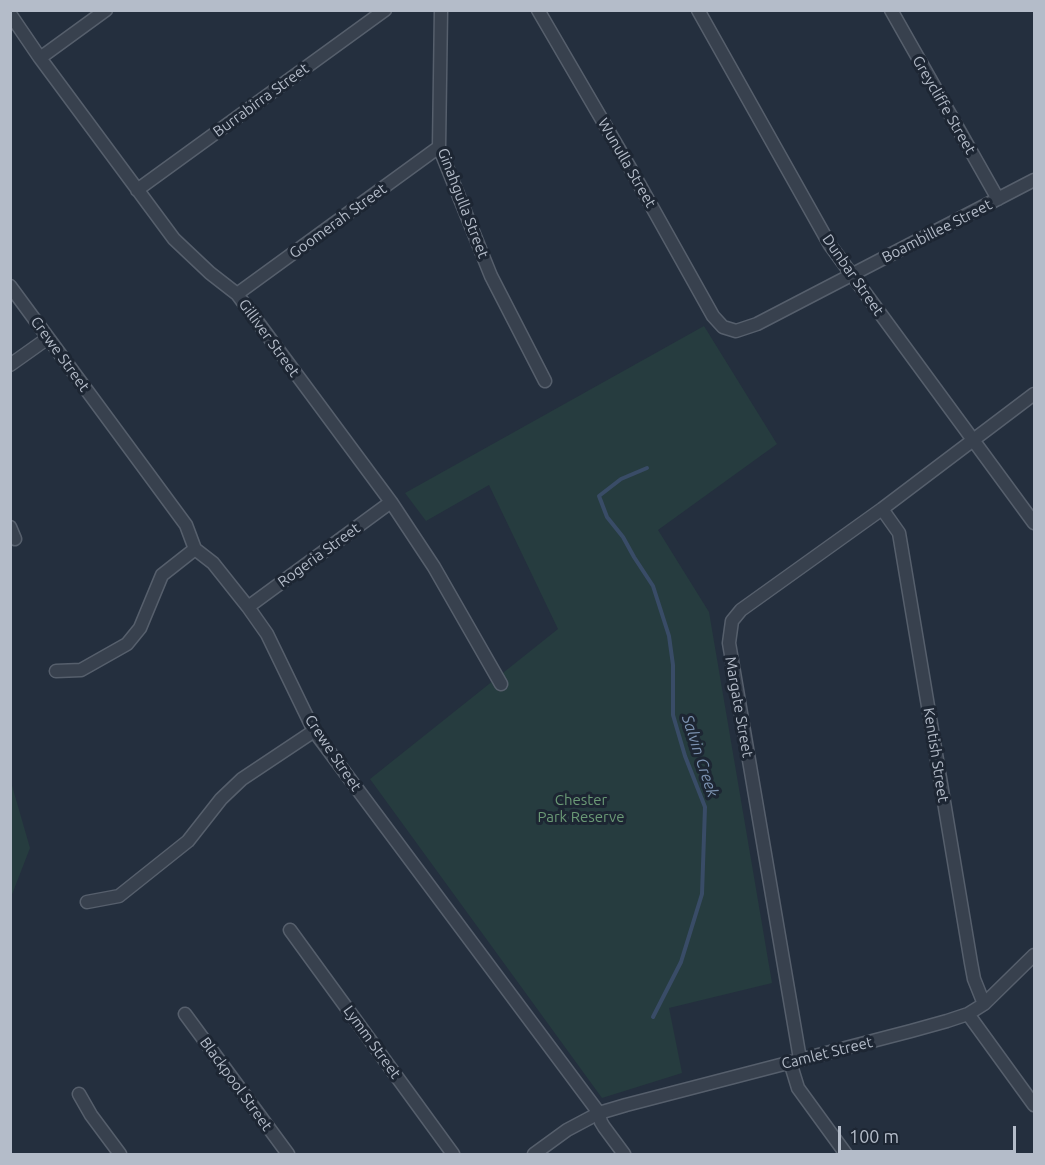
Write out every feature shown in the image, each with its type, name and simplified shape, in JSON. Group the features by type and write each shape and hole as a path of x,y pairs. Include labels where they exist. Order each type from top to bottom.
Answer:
{"street":[{"path":"40,58 106,10"},
{"name":"Burrabirra Street","path":"137,190 385,10"},
{"name":"Ginahgulla Street","path":"441,10 439,147 491,276 544,381"},
{"name":"Wunulla Street","path":"538,10 713,316"},
{"name":"Dunbar Street","path":"698,10 830,245 1035,523"},
{"name":"Greycliffe Street","path":"891,10 998,199"},
{"name":"Gilliver Street","path":"10,14 174,239 210,273 237,294 391,502 434,567 501,684"},
{"name":"Goomerah Street","path":"237,294 439,147"},
{"name":"Boambillee Street","path":"713,316 723,327 736,331 757,324 1035,180"},
{"name":"Crewe Street","path":"10,286 186,525 195,549 213,563 248,607 267,634 314,731 599,1113 601,1122 624,1155"},
{"path":"10,364 48,338"},
{"name":"Margate Street","path":"846,1155 798,1088 729,643 732,621 741,610 882,509 1035,394"},
{"name":"Rogeria Street","path":"248,607 391,502"},
{"name":"Kentish Street","path":"882,509 899,533 971,963 974,979 984,1004"},
{"path":"10,527 15,539"},
{"path":"56,671 81,670 127,644 140,628 162,575 195,549"},
{"path":"87,902 120,896 188,841 220,799 242,779 314,731"},
{"name":"Lymm Street","path":"290,930 453,1155"},
{"name":"Camlet Street","path":"534,1155 567,1130 599,1113 947,1022 968,1014 984,1004 1035,955"},
{"name":"Blackpool Street","path":"185,1014 288,1155"},
{"path":"968,1014 1035,1105"},
{"path":"79,1094 120,1155"}],"green space":[{"name":"Chester Park Reserve","path":"704,326 777,444 658,530 709,612 772,983 669,1008 682,1073 602,1098 370,779 558,629 489,485 426,521 405,493"},
{"path":"11,782 30,848 10,897"}],"waterway":[{"name":"Salvin Creek","path":"647,468 621,479 599,496 607,517 623,537 653,586 669,636 673,665 673,715 685,756 705,807 702,894 681,962 653,1017"}]}
